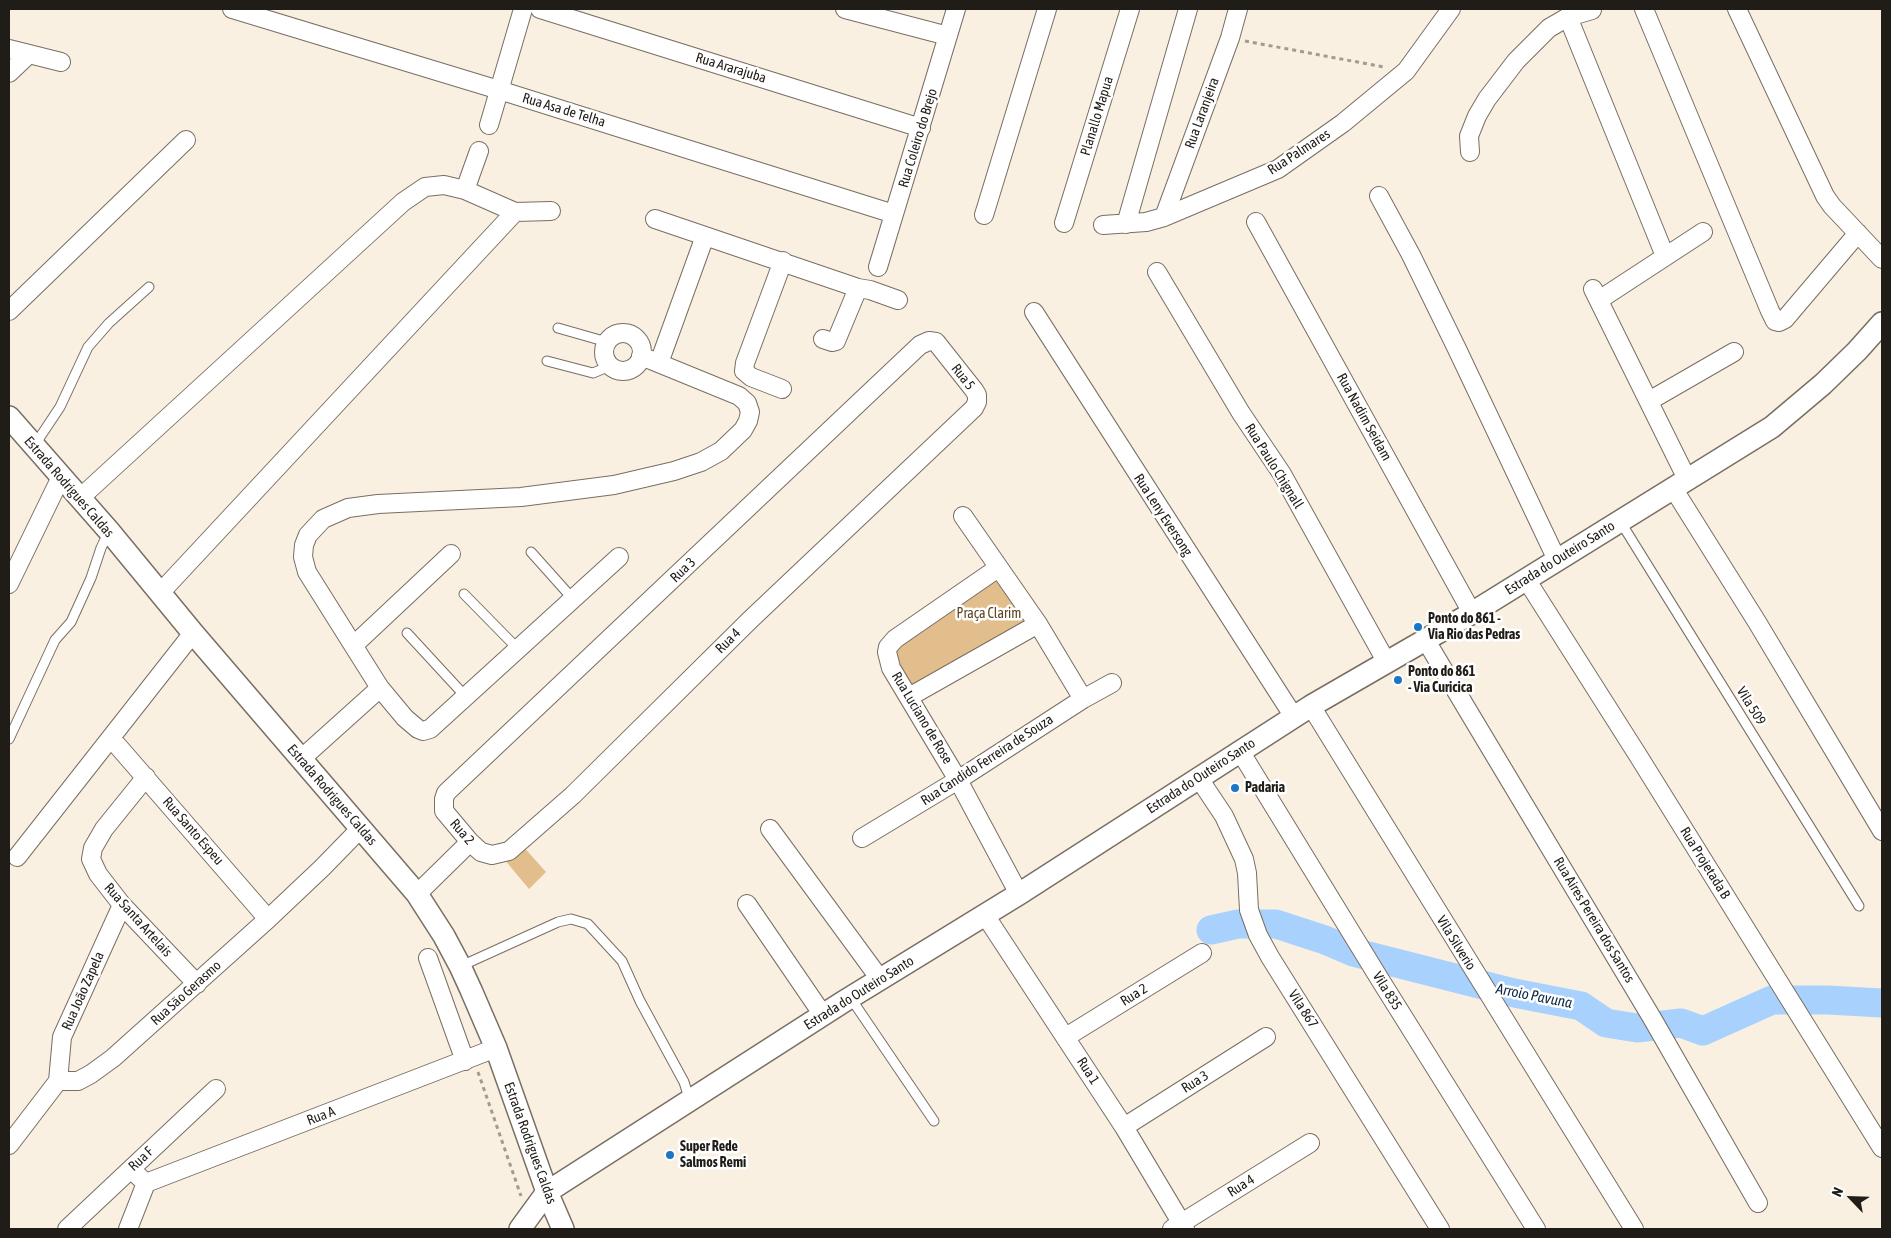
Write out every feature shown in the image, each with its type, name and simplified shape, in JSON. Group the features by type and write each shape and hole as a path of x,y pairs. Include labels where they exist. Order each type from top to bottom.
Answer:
{"street":[{"name":"Rua Asa de Telha","path":"232,9 499,90 894,214"},
{"path":"489,125 523,9"},
{"name":"Rua Ararajuba","path":"540,9 921,128"},
{"path":"845,9 877,13 948,36"},
{"name":"Rua Coleiro do Brejo","path":"878,267 956,9"},
{"path":"984,215 1047,9"},
{"name":"Planallo Mapua","path":"1064,223 1130,9"},
{"path":"1126,224 1188,9"},
{"name":"Rua Laranjeira","path":"1164,217 1230,38 1238,9"},
{"name":"Rua Palmares","path":"1103,225 1146,222 1164,217 1278,169 1343,123 1406,72 1451,9"},
{"path":"1644,9 1775,321 1779,322 1785,319 1858,233"},
{"path":"1737,9 1817,181 1832,206 1882,259"},
{"path":"1470,152 1469,136 1477,116 1487,99 1516,61 1549,28 1568,17 1592,10"},
{"path":"1568,17 1665,256"},
{"path":"9,48 61,62"},
{"path":"9,74 29,54"},
{"path":"9,311 186,140"},
{"path":"465,190 479,151"},
{"path":"80,498 402,202 425,187 444,185 465,190 515,212 551,211"},
{"path":"1379,196 1453,341 1557,560"},
{"path":"160,593 515,212"},
{"path":"654,219 898,300"},
{"name":"Rua Nadim Seidam","path":"1256,222 1472,612"},
{"path":"1703,232 1596,295 1649,401 1680,483 1762,630 1882,831"},
{"path":"659,364 705,236"},
{"path":"782,389 751,377 744,371 745,363 783,261"},
{"name":"Rua Paulo Chignall","path":"1157,272 1241,413 1282,474 1387,663"},
{"path":"823,339 832,342 836,341 858,288"},
{"name":"Rua Leny Eversong","path":"1034,312 1303,711"},
{"name":"Estrada do Outeiro Santo","path":"520,1229 547,1192 850,997 1019,894 1303,711 1472,612 1772,427 1823,384 1882,323"},
{"path":"617,334 630,335 636,338 640,344 641,356 639,362 629,370 616,370 610,366 604,355 607,342 617,334"},
{"name":"Rua 3","path":"444,811 446,793 619,632 920,345 925,342 936,342"},
{"name":"Rua 5","path":"936,342 977,395 977,402 969,413"},
{"path":"1649,401 1734,352"},
{"path":"620,556 430,729 423,731 405,718 380,688 307,572 303,557 304,545 308,535 323,519 348,508 378,504 521,497 614,485 674,471 700,462 721,451 743,430 750,412 747,403 739,396 641,356"},
{"name":"Rua 4","path":"476,847 492,855 509,851 573,795 750,619 969,413"},
{"name":"Estrada Rodrigues Caldas","path":"9,417 109,531 193,633 417,894 444,936 460,966 496,1048 547,1192 563,1229"},
{"path":"9,584 61,477"},
{"path":"963,516 1038,624 1083,699"},
{"path":"354,645 451,554"},
{"name":"Rua Luciano de Rose","path":"998,568 895,640 888,647 887,658 958,780 1019,894"},
{"name":"Rua Projetada B","path":"1526,579 1640,757 1882,1148"},
{"path":"909,697 1038,624"},
{"path":"17,857 193,633"},
{"name":"Rua Aires Pereira dos Santos","path":"1425,639 1652,1018 1758,1203"},
{"name":"Rua Candido Ferreira de Souza","path":"862,838 958,780 1083,699 1112,683"},
{"path":"301,759 380,688"},
{"name":"Vila Silverio","path":"1303,711 1474,971 1634,1229"},
{"name":"Rua Santo Espeu","path":"117,745 268,919"},
{"name":"Vila 835","path":"1240,751 1536,1229"},
{"name":"Rua Santa Artelais","path":"146,777 104,829 93,848 91,859 98,874 122,905 197,984"},
{"name":"Vila 867","path":"1198,777 1224,816 1244,859 1247,873 1249,910 1258,935 1440,1229"},
{"name":"Rua 2","path":"444,811 476,847"},
{"name":"Rua São Gerasmo","path":"58,1081 78,1081 113,1058 268,919 361,828"},
{"path":"770,829 880,979"},
{"path":"417,894 476,847"},
{"path":"747,904 823,1015"},
{"name":"Rua João Zapela","path":"58,1081 62,1037 122,905"},
{"name":"Rua 1","path":"985,915 1124,1127 1179,1227"},
{"name":"Rua 2","path":"1066,1037 1202,953"},
{"path":"428,958 465,1061"},
{"name":"Rua 3","path":"1124,1127 1266,1037"},
{"name":"Rua A","path":"146,1183 496,1048"},
{"path":"9,1145 58,1081"},
{"name":"Rua F","path":"67,1229 216,1089"},
{"name":"Rua 4","path":"1179,1227 1310,1143"},
{"path":"128,1229 146,1183 130,1168"}],"lane":[{"path":"34,446 60,407 88,347 109,323 149,287"},
{"path":"558,328 607,342"},
{"path":"547,361 593,373 610,366"},
{"name":"Vila 509","path":"1620,521 1859,906"},
{"path":"9,739 55,640 71,622 91,578 109,531"},
{"path":"530,552 573,599"},
{"path":"464,594 518,649"},
{"path":"407,633 466,697"},
{"path":"460,966 558,922 571,918 588,924 622,960 640,1001 684,1082 690,1101"},
{"path":"850,997 934,1121"}],"path":[{"path":"1230,38 1406,72"}],"green space":[{"name":"Praça Clarim","path":"998,568 1038,624 909,697 888,647"},
{"path":"521,844 546,872 529,889 504,859"}],"waterway":[{"name":"Arroio Pavuna","path":"1211,930 1238,924 1276,924 1325,940 1353,952 1514,993 1581,1006 1606,1023 1637,1028 1681,1023 1703,1031 1772,1000 1828,1000 1882,1003"}],"place":[{"name":"Ponto do 861 - Via Rio das Pedras","path":"1418,627"},
{"name":"Ponto do 861 - Via Curicica","path":"1398,680"},
{"name":"Padaria","path":"1235,788"},
{"name":"Super Rede Salmos Remi","path":"670,1155"}]}
